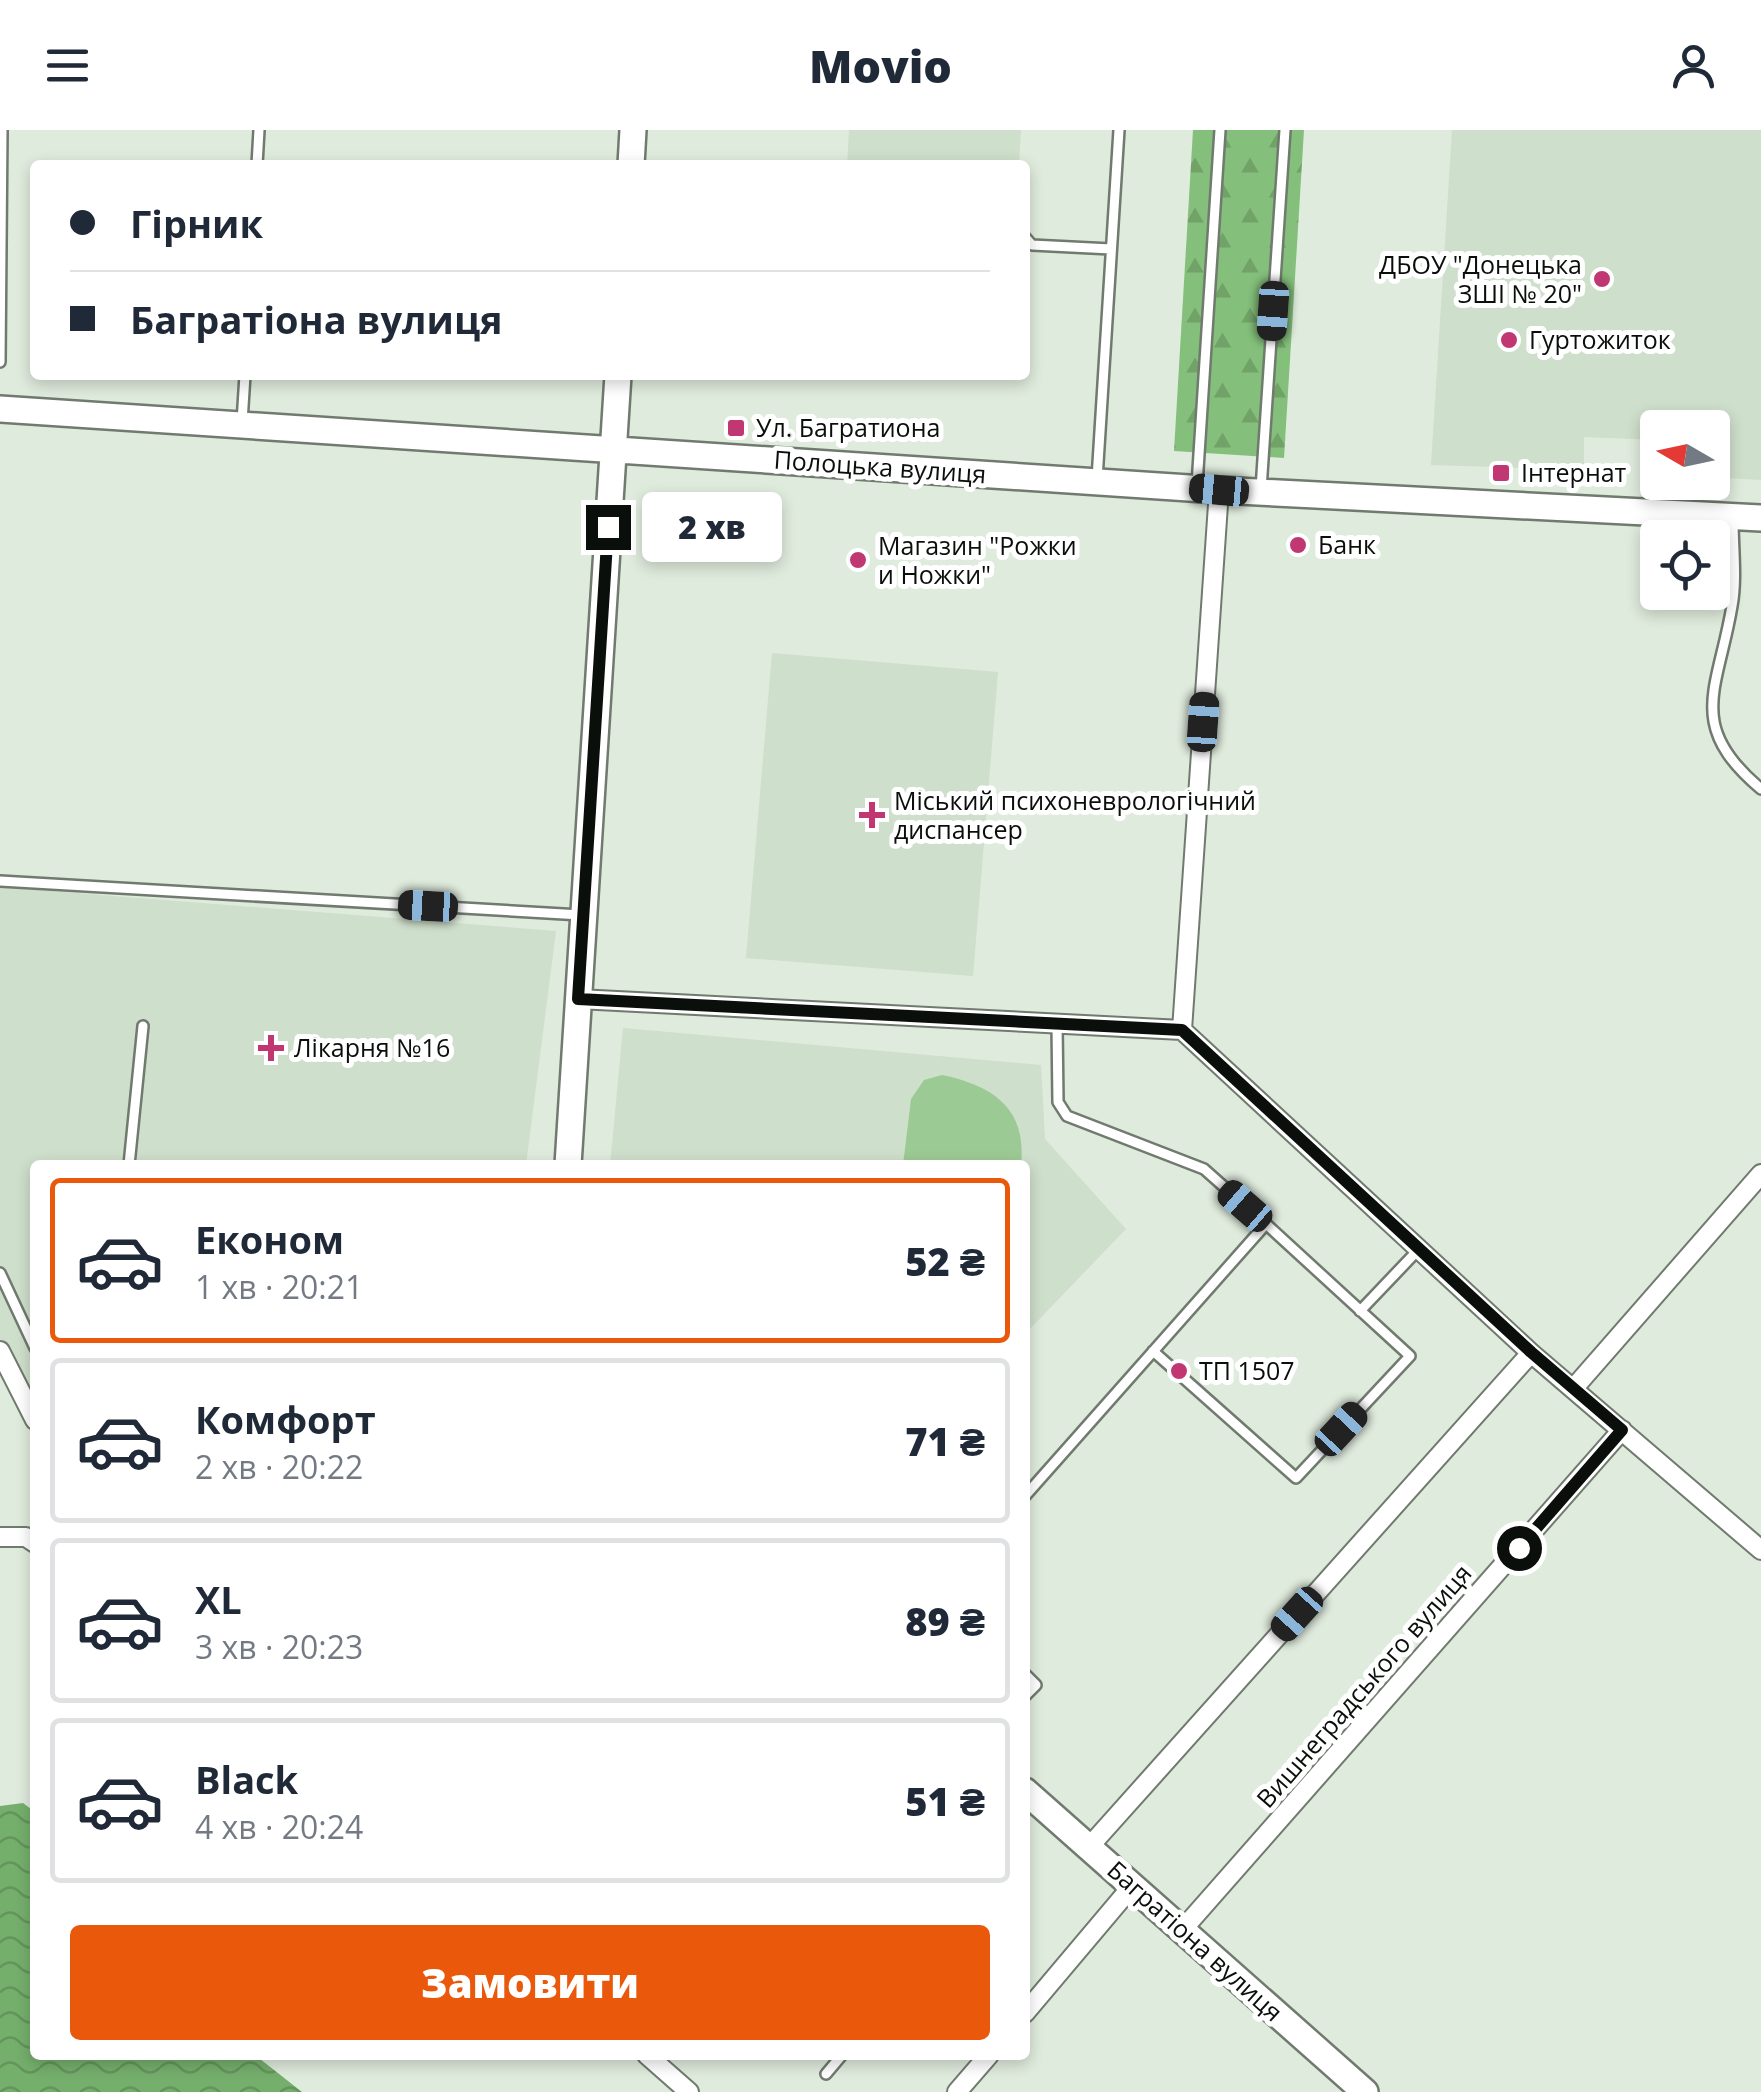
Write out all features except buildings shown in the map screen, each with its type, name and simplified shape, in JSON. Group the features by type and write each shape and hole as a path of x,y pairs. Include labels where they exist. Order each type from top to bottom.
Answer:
{"main road":[{"path":"631,160 633,130"},
{"path":"568,1160 618,380"},
{"name":"Полоцька вулиця","path":"0,409 1208,489 1761,518"},
{"name":"Багратіона вулиця","path":"1030,1795 1365,2092"}],"street":[{"path":"1182,1030 1208,489"},
{"path":"578,999 1182,1030 1531,1352 1761,1550"},
{"path":"1573,1389 1761,1174"},
{"path":"0,1351 30,1410"},
{"path":"1089,1847 1531,1352"},
{"name":"Вишнеградського вулиця","path":"1183,1929 1622,1430"},
{"path":"0,1537 30,1537"},
{"path":"1030,2007 1133,1886"},
{"path":"652,2060 689,2092"},
{"path":"958,2092 985,2060"}],"lane":[{"path":"0,362 2,130"},
{"path":"257,160 259,130"},
{"path":"1097,482 1118,130"},
{"path":"1208,489 1220,130"},
{"path":"1261,492 1285,130"},
{"path":"1030,243 1111,249"},
{"path":"242,425 245,380"},
{"path":"1733,518 1733,601 1711,709 1717,737 1731,764 1761,789"},
{"path":"0,882 584,915"},
{"path":"1057,1024 1058,1102 1068,1116 1204,1169 1410,1356 1296,1478 1153,1352"},
{"path":"130,1160 143,1026"},
{"path":"1030,1490 1266,1224"},
{"path":"1360,1310 1419,1249"},
{"path":"0,1273 30,1337"},
{"path":"826,2074 838,2060"}],"shaded area":[{"path":"849,130 1021,130 1019,160 847,160"},
{"name":"ДБОУ \"Донецька ЗШІ № 20\"","path":"1452,130 1761,130 1761,480 1730,478 1730,410 1640,410 1640,439 1584,437 1584,470 1431,465"},
{"name":"Міський психоневрологічний диспансер","path":"772,653 998,672 973,976 746,958"},
{"name":"Лікарня №16","path":"0,887 556,931 527,1160 30,1160 30,1392 0,1339"},
{"path":"623,1028 1041,1065 1045,1139 1126,1229 1030,1329 1030,1160 610,1160"},
{"path":"942,1075 961,1080 1003,1103 1018,1129 1021,1160 904,1160 911,1099 924,1080"}],"green space":[{"path":"1193,130 1304,130 1284,458 1174,451"}],"water":[{"path":"23,1803 30,1808 30,2060 261,2060 302,2092 0,2092 0,1806"}],"place":[{"name":"ДБОУ \"Донецька ЗШІ № 20\"","path":"1602,279"},
{"name":"Гуртожиток","path":"1509,340"},
{"name":"Ул. Багратиона","path":"736,428"},
{"name":"Інтернат","path":"1501,473"},
{"name":"Банк","path":"1298,545"},
{"name":"Магазин \"Рожки и Ножки\"","path":"858,560"},
{"name":"Міський психоневрологічний диспансер","path":"872,815"},
{"name":"Лікарня №16","path":"271,1048"},
{"name":"ТП 1507","path":"1179,1371"}],"route":[{"path":"608,527 578,999 1182,1030 1531,1352 1622,1430 1519,1548"}]}
